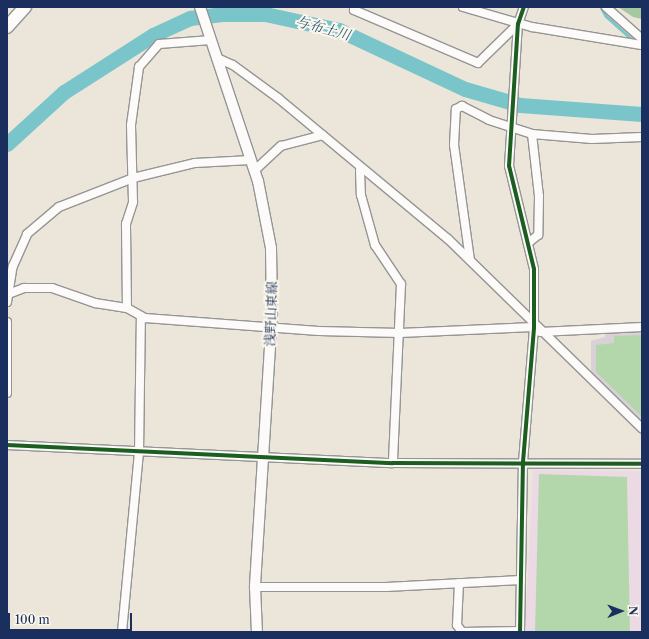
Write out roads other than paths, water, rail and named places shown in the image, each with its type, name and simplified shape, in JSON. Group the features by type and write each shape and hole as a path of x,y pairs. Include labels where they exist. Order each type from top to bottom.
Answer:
{"highway":[{"path":"7,21 19,7"},
{"path":"7,27 25,7"}],"main road":[{"name":"浅野山東線","path":"200,7 251,160 270,241 271,327 255,587 257,632"}],"street":[{"path":"354,7 361,14 478,63 518,24"},
{"path":"463,7 518,24 642,45"},
{"path":"459,583 456,625 462,632 520,632 523,462 537,329 534,269 508,166 509,124 513,73 518,24 524,7"},
{"path":"606,7 642,39"},
{"path":"127,308 126,224 133,202 131,117 139,67 159,44 210,37"},
{"path":"217,58 234,65 323,135 360,170 448,239 537,329 642,428"},
{"path":"470,260 454,145 456,109 462,106 532,134 592,139 642,137"},
{"path":"528,244 538,235 539,196 532,134"},
{"path":"254,171 282,146 323,135"},
{"path":"7,302 11,293 10,264 35,224 42,223 59,207 133,178 195,163 251,160"},
{"path":"360,170 361,195 375,245 400,284 400,333 393,463"},
{"path":"11,293 24,288 52,288 95,303 127,308 142,317 271,327 400,333 642,327"},
{"path":"122,632 139,453 142,317"},
{"path":"7,322 7,393"},
{"path":"7,445 264,459 393,463 523,462 642,464"},
{"path":"255,587 459,583 521,580"}],"waterway":[{"path":"601,7 606,16 634,41"},
{"name":"与布土川","path":"7,144 64,92 153,35 190,18 224,14 265,14 339,30 465,89 520,105 642,114"}]}
